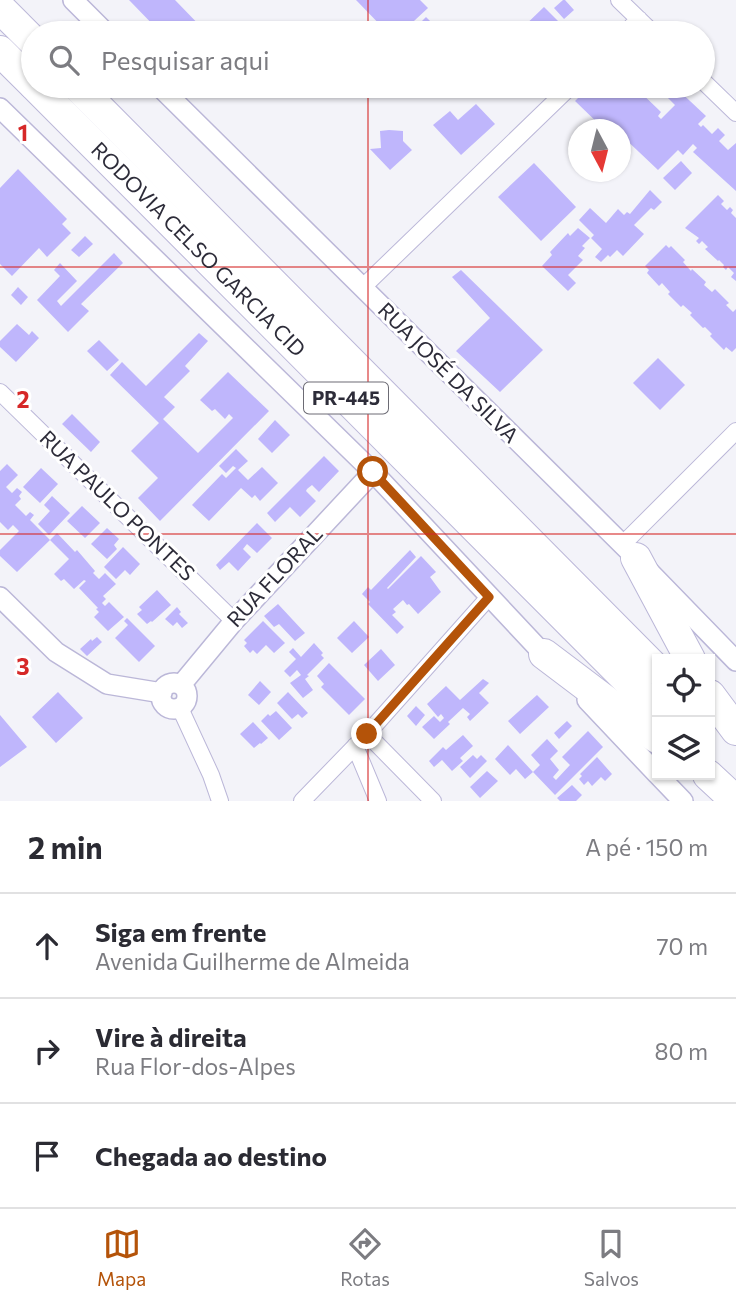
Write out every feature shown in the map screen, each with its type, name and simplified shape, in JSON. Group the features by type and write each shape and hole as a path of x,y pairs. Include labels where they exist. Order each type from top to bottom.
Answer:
{"highway":[{"path":"0,8 21,29"},
{"name":"RODOVIA CELSO GARCIA CID","path":"0,51 21,72"},
{"name":"RODOVIA CELSO GARCIA CID","path":"47,98 652,705"},
{"name":"RODOVIA CELSO GARCIA CID","path":"90,98 652,665"},
{"path":"629,552 687,654"},
{"path":"544,654 652,734"},
{"path":"715,702 736,730"},
{"path":"715,728 736,750"},
{"path":"715,768 736,789"},
{"path":"713,780 736,801"}],"street":[{"path":"73,0 94,21"},
{"path":"619,0 639,19"},
{"path":"715,93 736,113"},
{"name":"RUA JOSÉ DA SILVA","path":"171,98 736,661"},
{"path":"362,288 559,98"},
{"path":"0,108 373,472 652,768"},
{"name":"RUA PAULO PONTES","path":"0,392 234,621"},
{"path":"629,552 736,431"},
{"name":"RUA FLORAL","path":"181,685 234,621 373,472"},
{"path":"0,597 56,652 107,684 162,693"},
{"path":"302,801 361,740 489,597"},
{"path":"173,683 181,685 185,688 187,697 184,705 180,708 167,707 162,701 166,686 173,683"},
{"path":"180,708 211,775 219,801"},
{"path":"361,740 378,801"},
{"path":"361,740 433,801"},
{"path":"664,780 683,801"}],"building":[{"path":"129,0 175,0 195,21 149,21"},
{"path":"356,0 420,0 428,8 414,21 376,21"},
{"path":"563,0 574,10 564,19 554,8"},
{"path":"544,7 558,21 529,21"},
{"path":"578,98 646,98 661,112 658,116 661,119 675,105 668,98 687,98 706,116 698,124 701,127 703,125 712,134 718,128 725,135 719,141 728,150 736,143 736,191 693,152 697,148 693,144 683,155 678,150 658,170 631,144 631,119 594,119 575,101"},
{"path":"476,104 495,124 461,155 433,125 450,111 458,120"},
{"path":"380,131 403,131 403,141 412,150 390,170 370,149 381,148"},
{"path":"681,161 692,173 675,190 663,178"},
{"path":"534,163 576,207 541,241 498,197"},
{"path":"18,169 67,219 62,224 71,233 47,257 39,248 12,276 0,264 0,188"},
{"path":"650,190 662,202 654,210 651,208 634,225 644,234 623,256 617,250 601,262 595,257 602,249 591,238 594,235 579,220 590,208 606,223 618,209 624,215 627,212 630,214"},
{"path":"718,195 724,201 721,204 727,210 730,207 736,218 736,281 731,277 734,273 728,267 726,270 719,260 705,249 708,247 702,241 699,244 696,241 699,238 685,228"},
{"path":"578,228 590,238 582,246 585,248 578,256 583,260 568,275 576,283 568,291 542,266 552,255 550,252 568,233 570,236"},
{"path":"85,236 93,244 79,257 71,250"},
{"path":"666,245 669,248 671,246 685,260 683,262 691,271 692,269 706,282 704,285 712,292 715,289 729,303 726,305 733,312 736,309 736,348 732,352 726,347 724,350 710,336 712,334 690,315 692,313 683,305 681,307 668,294 670,292 662,283 659,286 647,273 649,270 645,266"},
{"path":"114,253 123,263 81,304 89,311 68,332 37,300 60,276 54,270 60,263 77,281 57,301 61,306"},
{"path":"461,270 543,350 500,392 456,351 490,318 452,277"},
{"path":"18,287 28,297 21,305 11,295"},
{"path":"17,324 29,335 32,331 39,338 16,362 0,347 0,341"},
{"path":"199,333 208,341 185,366 190,371 164,397 175,407 163,419 198,453 233,418 229,414 225,419 200,400 228,372 269,411 160,521 138,498 158,478 131,451 159,423 110,375 122,362 146,386"},
{"path":"99,340 119,360 107,371 87,351"},
{"path":"658,358 685,385 660,410 633,383"},
{"path":"72,414 100,442 91,452 62,424"},
{"path":"275,420 290,435 272,453 258,439"},
{"path":"236,449 248,461 238,470 248,480 262,467 278,483 260,501 255,495 252,498 241,488 209,521 192,505 222,474 226,478 236,468 233,466 226,473 219,466"},
{"path":"324,456 339,471 319,492 312,485 307,489 316,501 300,517 290,507 275,522 267,513"},
{"path":"7,464 18,475 6,487 12,493 17,488 22,492 19,496 21,499 15,505 26,516 30,512 34,515 30,520 50,540 17,572 0,556 0,550 19,531 13,525 8,530 0,522 0,471"},
{"path":"41,468 58,484 40,503 23,487"},
{"path":"52,496 70,513 49,535 38,524 50,511 44,505"},
{"path":"82,506 100,523 85,538 67,521"},
{"path":"257,523 272,538 257,553 247,544 243,549 251,557 238,571 229,562 220,570 216,565"},
{"path":"107,528 119,539 114,545 117,549 107,559 91,544"},
{"path":"57,533 75,552 77,550 99,579 105,573 116,584 103,596 106,599 102,603 105,606 109,602 124,617 108,631 94,617 99,612 96,609 98,608 79,588 86,581 74,589 54,574 69,559 50,540"},
{"path":"123,547 140,564 130,575 125,570 116,579 104,567"},
{"path":"410,550 416,557 387,588 421,556 436,572 430,577 441,592 418,614 403,600 393,609 396,612 392,615 404,627 397,634 362,594 368,587 371,590"},
{"path":"157,590 171,605 147,624 137,614 142,610 139,607"},
{"path":"278,604 305,633 295,641 279,624 274,627 264,616"},
{"path":"177,607 181,612 179,614 188,623 182,628 177,622 173,626 165,619"},
{"path":"127,618 155,646 139,662 115,638 128,625 124,621"},
{"path":"263,621 285,643 274,653 266,645 257,654 253,650 250,653 244,646 247,643 244,640"},
{"path":"354,621 369,637 352,653 337,638"},
{"path":"97,637 102,642 87,656 80,649"},
{"path":"314,643 324,658 307,675 309,676 305,679 313,690 303,698 290,683 301,675 297,670 290,677 284,671 296,659 289,652 293,648 301,657"},
{"path":"381,649 395,665 378,681 364,665"},
{"path":"329,663 365,699 349,715 321,687 324,684 317,676"},
{"path":"483,679 489,683 479,693 489,703 470,721 467,717 470,714 463,708 434,739 422,727 434,716 440,722 444,718 441,714 438,717 427,704 446,686 460,700"},
{"path":"260,681 271,692 259,705 248,695"},
{"path":"58,692 83,718 56,743 32,717"},
{"path":"288,692 308,713 302,718 298,714 292,719 277,703"},
{"path":"537,695 549,707 520,734 508,721"},
{"path":"416,706 425,715 416,726 407,716"},
{"path":"276,711 292,728 279,740 261,721"},
{"path":"0,715 27,747 0,767"},
{"path":"567,721 572,726 559,739 554,733"},
{"path":"253,722 268,738 254,748 240,734"},
{"path":"588,731 603,747 555,795 533,772 540,765 531,755 547,739 558,751 550,759 559,770 553,777 556,780 570,765 562,757"},
{"path":"463,735 473,746 460,758 463,761 452,771 442,760 434,767 429,761 443,747 446,750"},
{"path":"508,745 533,772 525,779 516,769 510,775 495,759"},
{"path":"473,755 477,759 481,755 487,761 470,778 460,767"},
{"path":"597,757 612,774 605,781 601,777 592,786 588,781 584,785 579,779 582,776 580,774"},
{"path":"487,771 498,781 480,798 470,787"},
{"path":"572,785 582,795 576,801 560,801 557,798"}],"route":[{"path":"367,734 489,597 373,472"}]}
